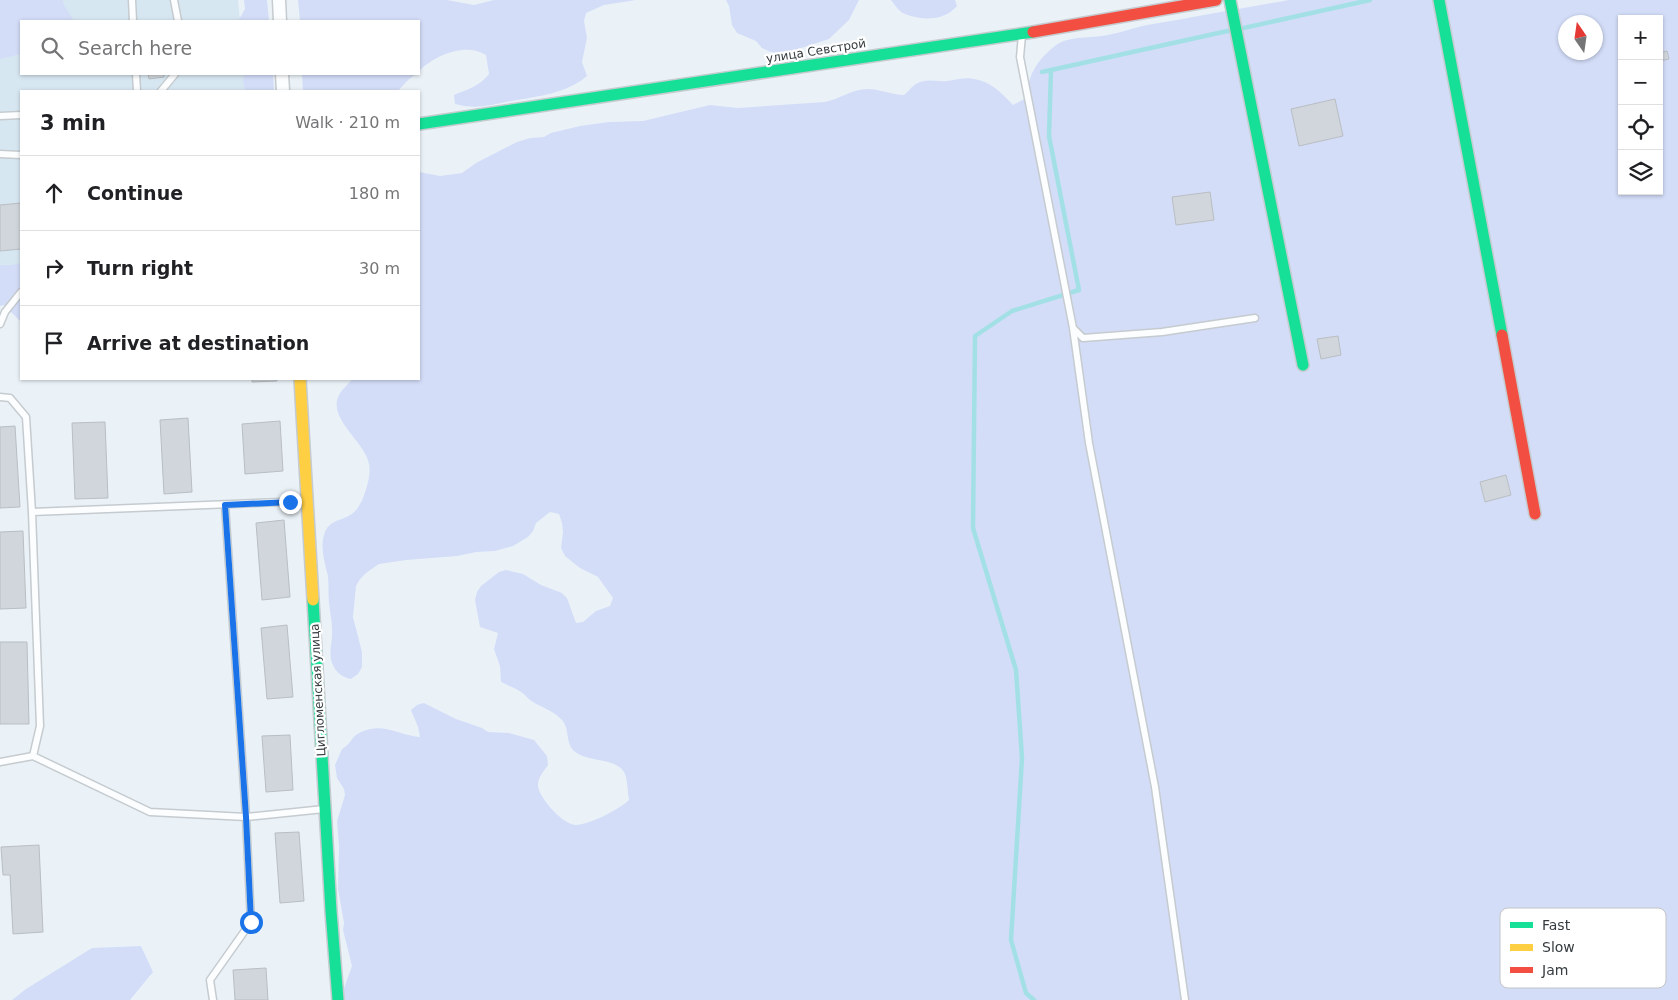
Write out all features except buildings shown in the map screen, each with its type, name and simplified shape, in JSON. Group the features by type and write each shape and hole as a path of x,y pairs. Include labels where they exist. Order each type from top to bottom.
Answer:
{"street":[{"path":"279,0 280,20"},
{"name":"улица Севстрой","path":"420,124 1022,34 1216,0"},
{"path":"1230,0 1303,365"},
{"path":"1438,0 1535,514"},
{"path":"282,75 283,90"},
{"name":"Цигломенская улица","path":"300,380 331,921 338,1000"}],"lane":[{"path":"132,0 133,20"},
{"path":"174,0 178,20"},
{"path":"1022,34 1020,57 1073,328 1089,443 1156,787 1185,1000"},
{"path":"136,75 137,90"},
{"path":"162,90 173,75"},
{"path":"0,116 20,115"},
{"path":"0,154 20,155"},
{"path":"0,324 5,312 20,293"},
{"path":"1073,328 1083,338 1162,332 1255,318"},
{"path":"0,397 10,398 26,417 32,512 40,726 33,756"},
{"path":"32,512 308,501"},
{"path":"213,1000 210,980 251,922 246,817 225,505"},
{"path":"0,762 33,756 150,812 246,817 325,809"}],"shaded area":[{"path":"0,0 63,0 73,20 20,20 20,54 0,59"},
{"path":"32,0 238,0 240,20 20,20 20,75 244,75 245,90 20,90 20,269 0,271 0,16"},
{"path":"244,0 267,0 269,20 239,20 245,9"},
{"path":"298,0 447,0 474,5 494,0 636,0 604,5 586,13 584,21 587,38 582,62 587,76 579,82 561,91 477,107 455,104 454,95 478,84 489,74 486,55 478,51 469,50 451,52 433,60 420,70 420,20 300,20"},
{"path":"726,0 859,0 849,20 829,39 782,53 771,52 762,48 756,41 737,33 732,25 729,6"},
{"path":"891,0 955,0 957,6 946,15 940,17 919,18 903,13"},
{"path":"1289,0 1678,0 1678,1000 345,1000 343,991 352,966 343,930 344,923 338,889 339,846 337,821 345,795 344,789 337,778 335,765 342,749 357,734 375,728 383,728 420,737 411,710 417,705 424,703 488,732 509,733 534,740 547,756 548,765 539,779 539,790 552,810 571,824 582,824 596,819 629,800 626,776 621,769 609,762 586,757 574,751 569,744 566,727 559,717 524,694 501,682 500,666 494,649 498,633 480,627 475,600 477,592 481,586 499,572 506,570 523,574 541,585 562,593 567,598 576,623 583,622 596,611 610,606 613,598 598,577 580,568 565,556 561,548 563,532 559,514 550,512 536,523 528,537 513,546 495,551 379,564 366,573 356,586 353,617 362,652 362,667 358,674 351,679 340,674 332,663 330,655 332,626 328,576 323,556 323,540 326,530 332,523 349,516 357,508 364,494 369,472 366,456 338,414 338,397 351,380 420,380 420,172 440,176 462,173 476,163 517,142 530,138 544,137 551,133 580,126 609,122 643,121 710,105 738,108 825,102 862,89 904,95 920,82 968,78 980,80 990,85 1013,105 1028,97 1029,82 1034,69 1055,46 1065,40 1108,35 1147,25"},
{"path":"244,75 273,75 274,90 245,90"},
{"path":"302,75 415,75 399,90 303,90"},
{"path":"20,263 20,321 4,305 0,306 0,265"},
{"path":"141,946 153,972 130,1000 12,1000 26,989 92,948"}],"waterway":[{"path":"1239,29 1370,0"},
{"path":"1042,72 1232,30"},
{"path":"1034,1000 1026,993 1011,940 1022,758 1016,670 973,528 975,336 1012,311 1079,290 1049,136 1051,70"}],"traffic: fast":[{"path":"1230,0 1303,365"},
{"path":"1439,0 1502,335"},
{"path":"420,124 1033,32"},
{"path":"313,600 338,1000"}],"traffic: slow":[{"path":"300,380 313,600"}],"traffic: jam":[{"path":"1033,32 1216,0"},
{"path":"1502,335 1535,514"}],"route":[{"path":"251,922 246,817 225,505 290,502"}]}
